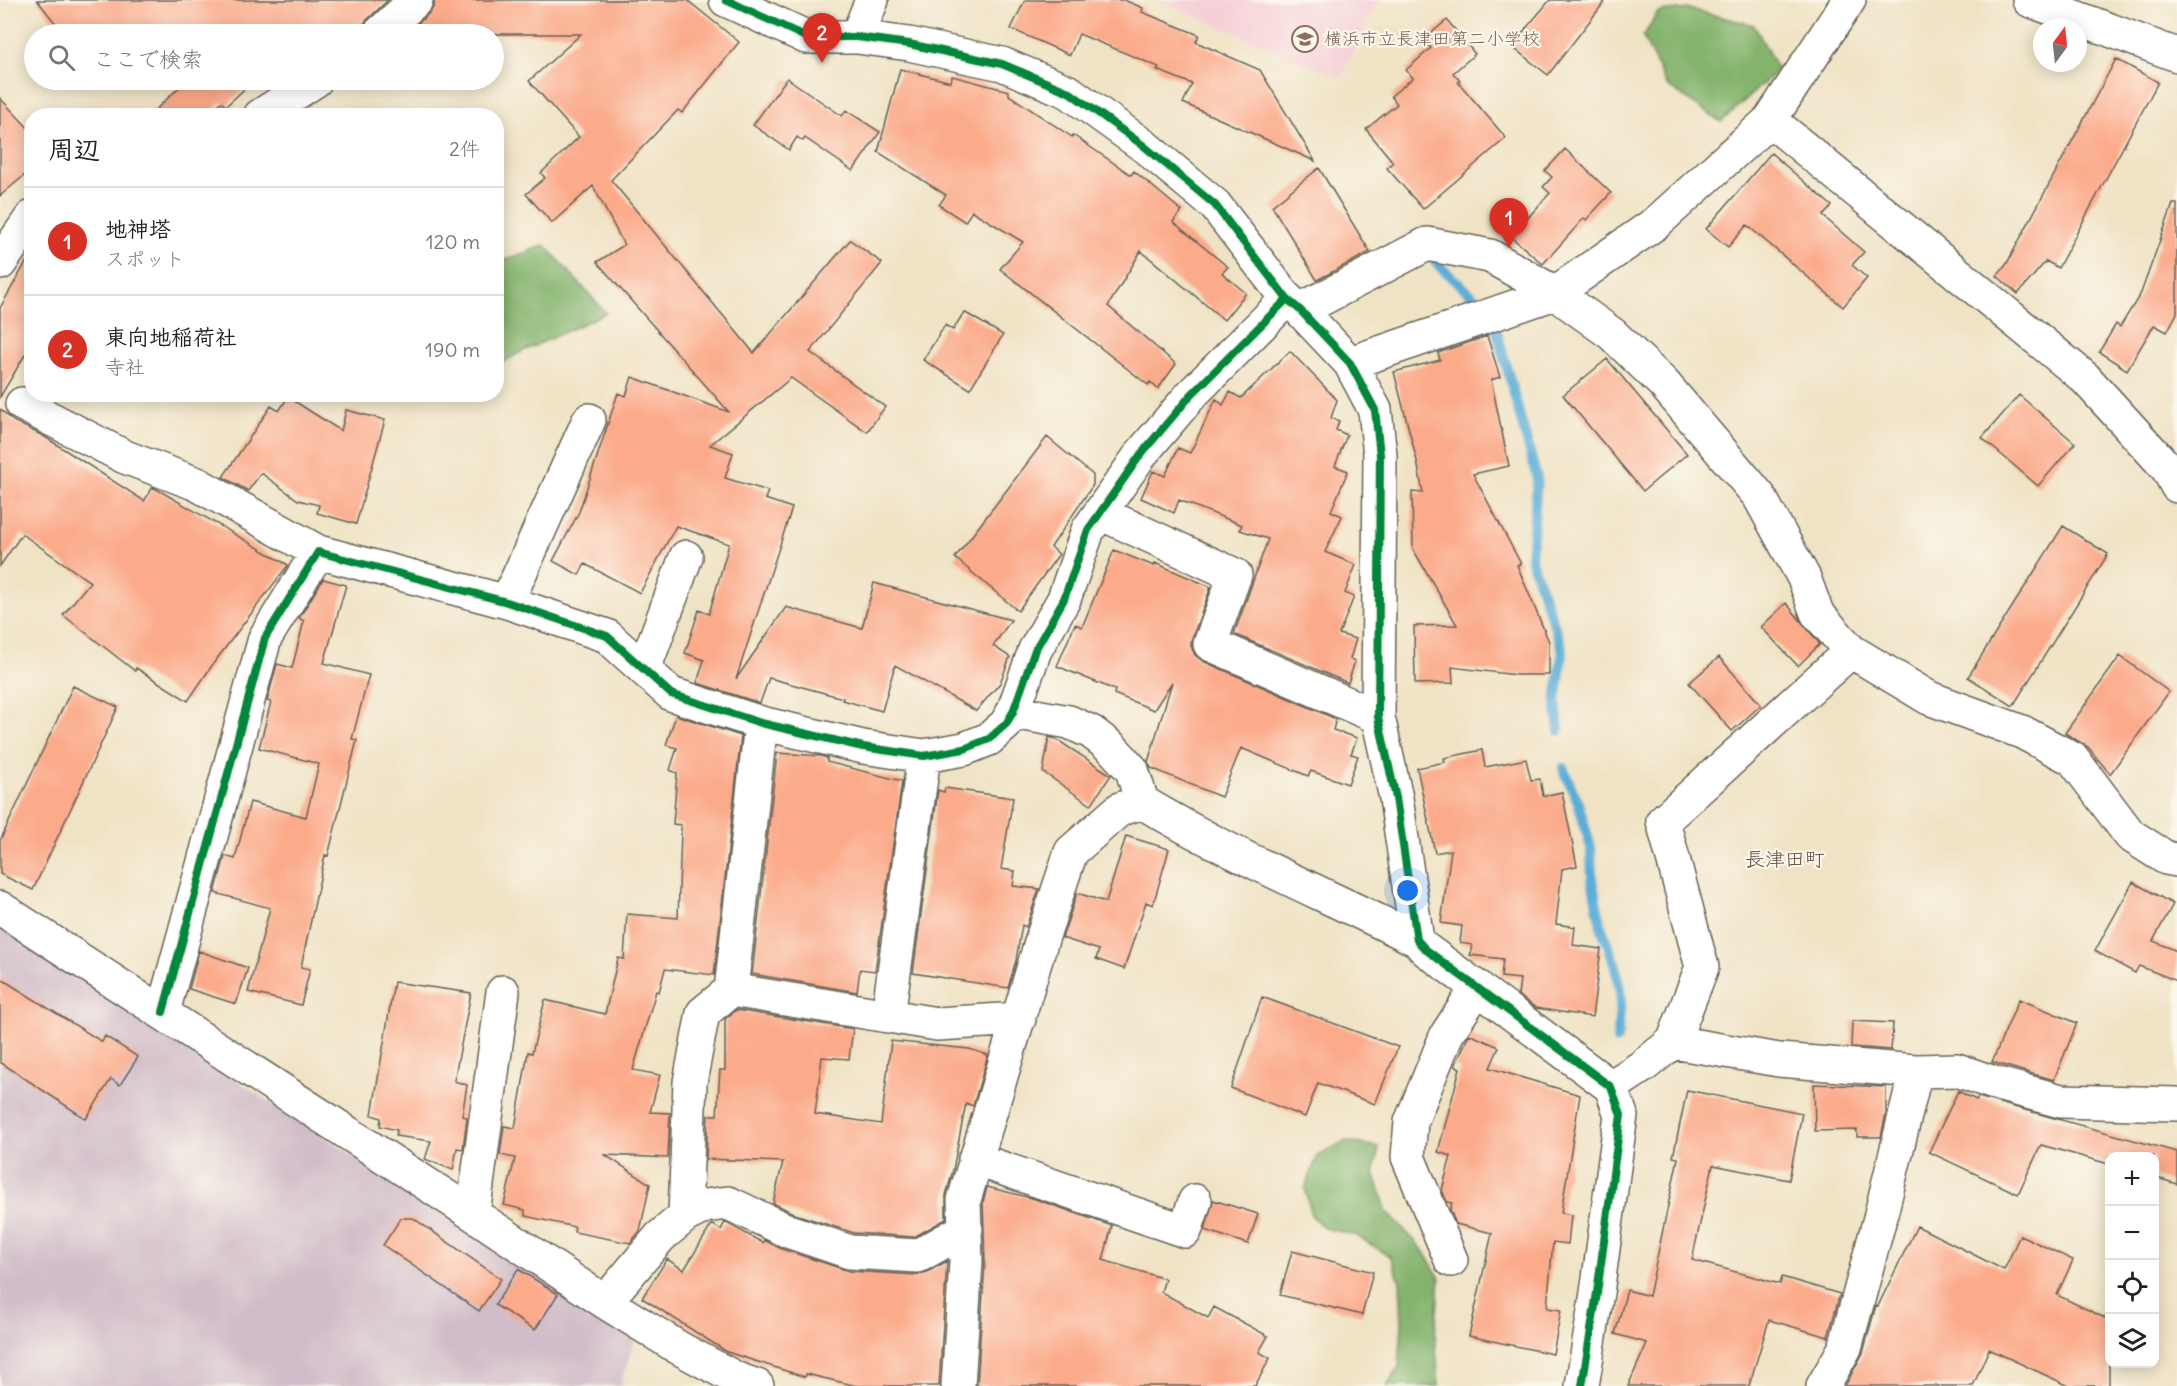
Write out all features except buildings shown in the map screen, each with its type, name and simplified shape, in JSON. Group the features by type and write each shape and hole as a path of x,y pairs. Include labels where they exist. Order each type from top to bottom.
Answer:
{"street":[{"path":"390,24 416,0"},
{"path":"726,0 807,36 857,37 909,44 1002,64 1069,92 1144,146 1215,205 1293,305 1350,363 1375,410 1380,456 1378,717 1396,798 1417,940"},
{"path":"857,37 872,0"},
{"path":"1350,363 1555,293 1656,223 1770,120 1849,0"},
{"path":"2028,0 2177,55"},
{"path":"272,108 300,90"},
{"path":"1770,120 2085,378 2168,469 2177,486"},
{"path":"0,263 24,228"},
{"path":"18,404 125,457 197,484 318,552 507,602 607,636 671,694 761,723 863,747 924,756 964,750 989,739 1006,724 1013,712 1035,650 1064,599 1088,530 1141,454 1191,395 1293,305 1427,244 1490,256 1555,293 1612,334 1664,384 1759,496 1804,578 1817,613 1851,651 1929,698 2022,732 2073,759 2130,835 2166,858 2177,860"},
{"path":"507,602 589,420"},
{"path":"1100,513 1235,575 1209,644 1378,717"},
{"path":"163,1012 265,638 318,552"},
{"path":"644,669 686,556"},
{"path":"1611,1087 1643,1066 1673,1042 1702,967 1663,821 1851,651"},
{"path":"1013,712 1069,722 1090,732 1111,747 1131,770 1142,802 1260,866 1336,899 1417,940 1425,949 1611,1087 1621,1115 1582,1386"},
{"path":"685,1216 690,1082 703,1013 731,990 761,723"},
{"path":"888,1016 924,756"},
{"path":"958,1386 966,1262 964,1200 1020,1019 1042,939 1071,852 1120,809 1142,802"},
{"path":"0,908 163,1012 605,1302 679,1348 737,1379 757,1386"},
{"path":"1451,1260 1408,1157 1411,1122 1447,1034 1478,987"},
{"path":"731,990 937,1024 1020,1019"},
{"path":"472,1214 503,992"},
{"path":"1673,1042 1779,1060 1916,1071 1957,1070 1994,1083 2061,1101 2177,1104"},
{"path":"1822,1386 1845,1348 1916,1071"},
{"path":"975,1159 1185,1232 1195,1201"},
{"path":"605,1302 660,1238 685,1216 705,1206 728,1203 788,1231 850,1252 918,1256 966,1229"}],"shaded area":[{"name":"横浜市立長津田第二小学校","path":"1158,0 1378,0 1341,78"},
{"path":"0,927 635,1338 620,1386 0,1386"}],"green space":[{"path":"1689,9 1754,25 1778,70 1721,122 1667,86 1643,37 1658,12"},
{"path":"545,245 606,313 504,362 504,260"},
{"path":"1345,1141 1379,1147 1374,1173 1387,1212 1420,1246 1440,1278 1435,1334 1439,1386 1387,1386 1399,1367 1402,1323 1400,1282 1391,1257 1357,1236 1324,1228 1311,1215 1305,1188 1317,1156"}],"waterway":[{"path":"1435,262 1473,296"},
{"path":"1496,329 1537,478 1531,560 1563,650 1556,702 1559,731"},
{"path":"1563,768 1578,802 1591,848 1592,879 1601,926 1616,967 1621,998 1617,1040"}],"cycle path":[{"path":"726,0 806,37 857,37 909,44 1002,64 1069,92 1144,146 1215,205 1287,299 1350,363 1375,410 1380,455 1378,717 1396,798 1417,940 1425,949 1611,1087 1621,1115 1582,1386"},
{"path":"163,1012 265,638 318,552 507,602 607,636 671,694 761,723 863,747 924,756 964,749 989,739 1006,724 1013,712 1035,650 1064,599 1088,530 1141,454 1191,395 1287,299"}],"place":[{"name":"横浜市立長津田第二小学校","path":"1305,39"},
{"name":"東向地稲荷社","path":"822,63"},
{"name":"地神塔","path":"1509,248"}],"district":[{"name":"長津田町","path":"1785,859"}]}
